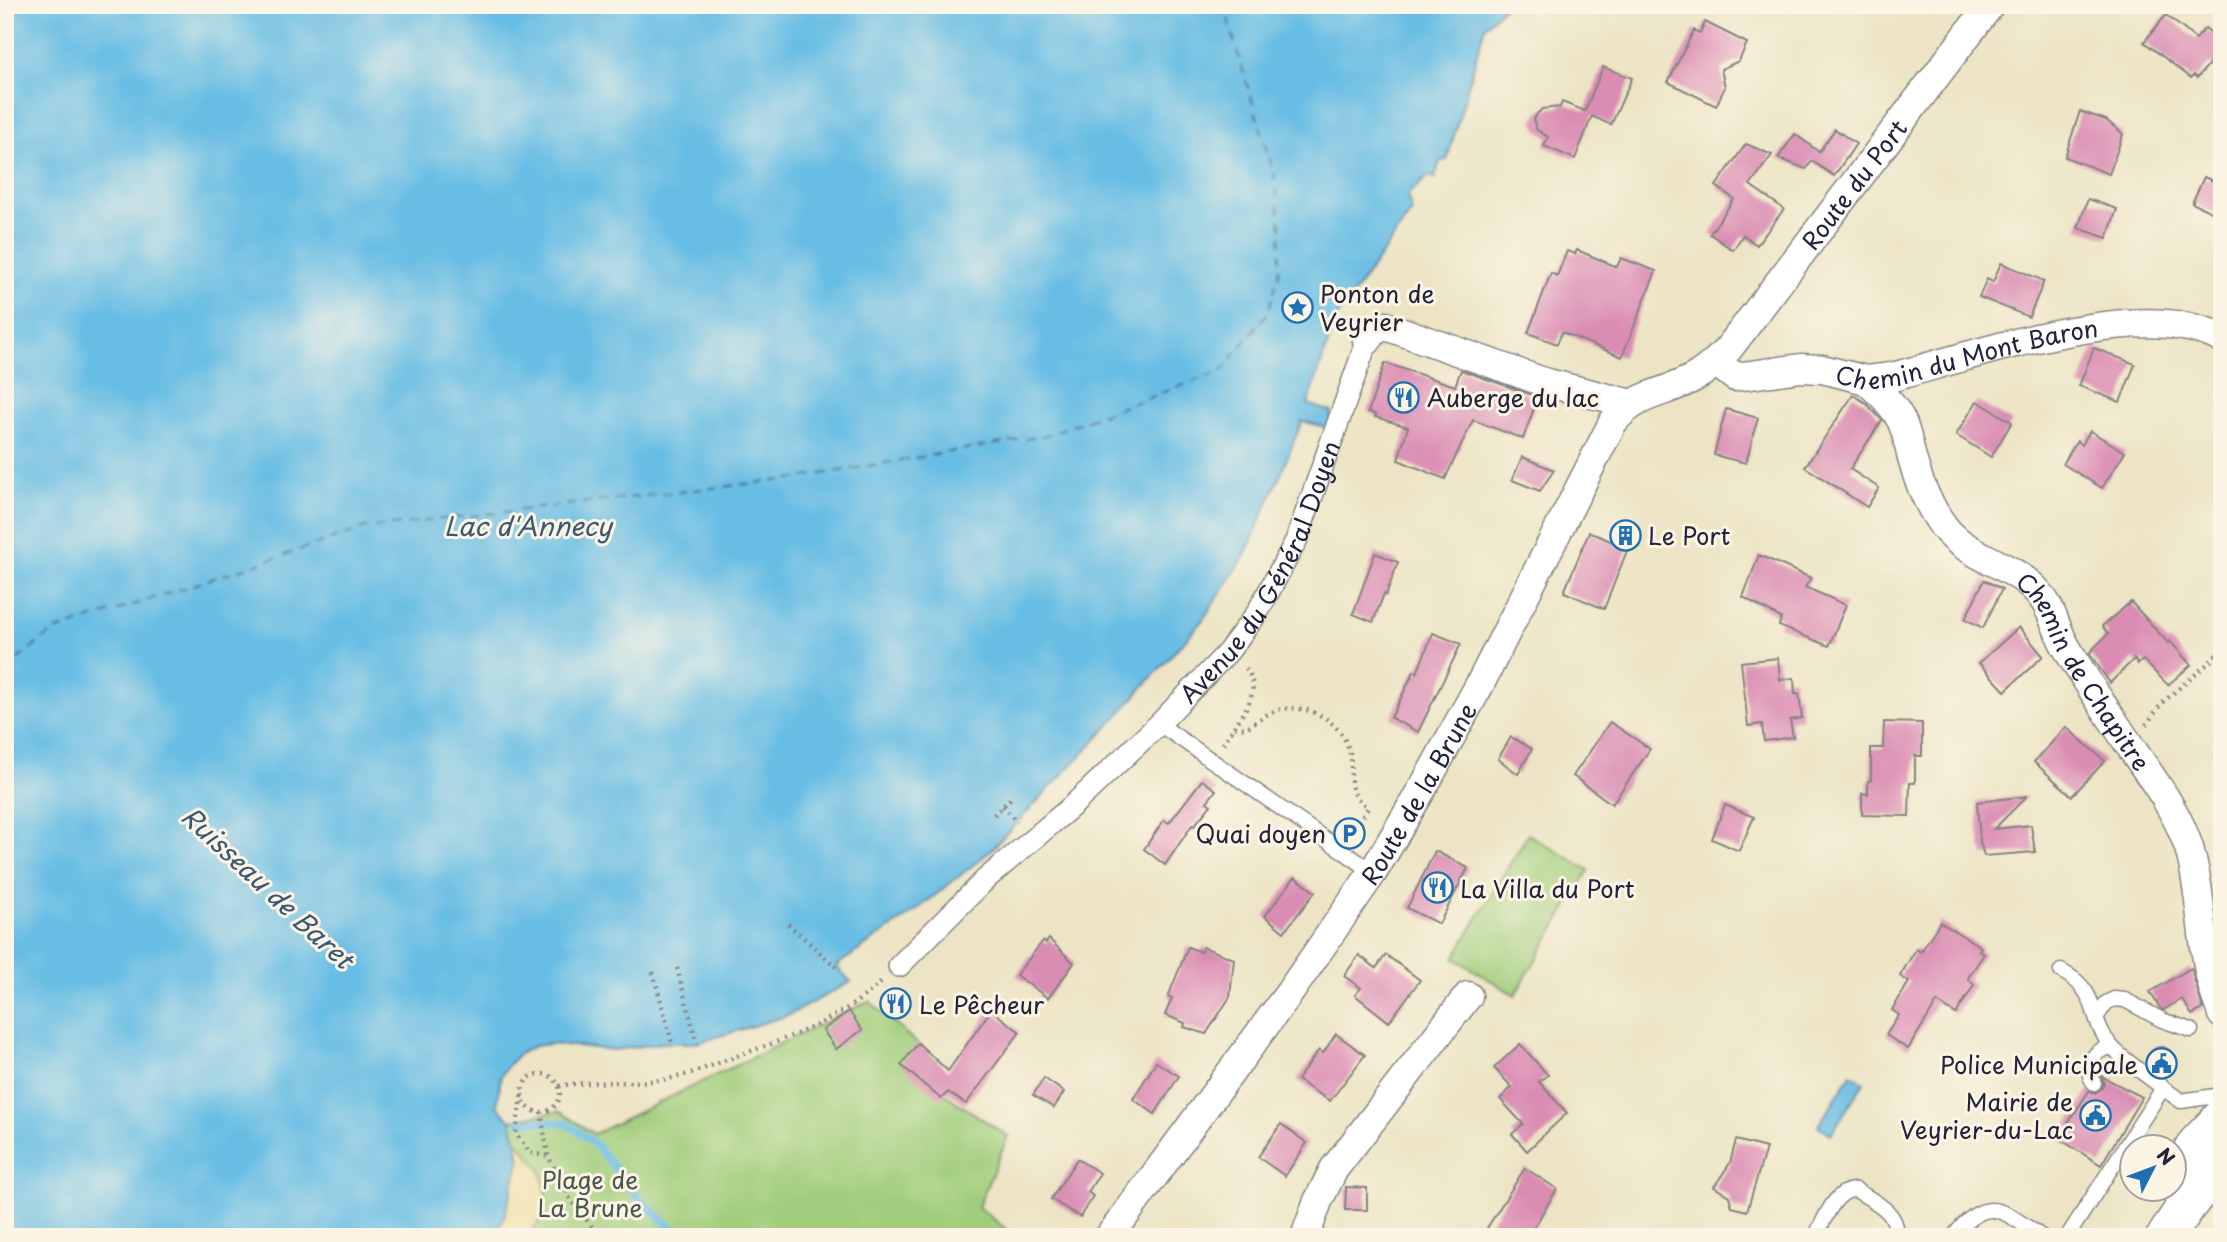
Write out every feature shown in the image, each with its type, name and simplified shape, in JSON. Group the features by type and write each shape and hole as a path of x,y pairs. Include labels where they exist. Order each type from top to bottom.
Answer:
{"main road":[{"path":"2188,1159 2197,1144 2222,1118"},
{"path":"2166,1237 2210,1178 2222,1168"},
{"path":"2142,1237 2161,1204"}],"street":[{"name":"Route du Port","path":"1716,362 1990,5"},
{"name":"Chemin du Mont Baron","path":"1716,362 1735,377 1801,368 1822,369 1866,380 1892,377 2051,335 2116,324 2168,323 2200,329 2222,339"},
{"name":"Avenue du Général Doyen","path":"900,966 986,878 1071,807 1159,724 1228,652 1257,613 1296,541 1367,341 1375,330 1386,326 1545,382 1632,404"},
{"name":"Route de la Brune","path":"1109,1237 1290,992 1373,872 1480,684 1614,422 1632,404 1650,394 1696,377 1716,362"},
{"name":"Chemin de Chapitre","path":"1866,380 1884,396 1900,418 1908,437 1913,464 1936,514 1946,529 1960,542 2036,590 2048,606 2065,644 2175,816 2188,845 2195,872 2212,985 2222,1014"},
{"path":"1305,1237 1318,1200 1334,1169 1468,996"}],"lane":[{"path":"1159,724 1373,872"},
{"path":"2061,971 2083,987 2102,1032 2111,1046 2181,1101 2222,1095"},
{"path":"2097,1016 2106,1003 2114,999 2125,1000 2162,1020 2190,1030"},
{"path":"2094,1083 2089,1075 2090,1061 2099,1051 2111,1046"},
{"path":"2067,1237 2163,1087"},
{"path":"1815,1237 1841,1194 1856,1190 1888,1212 1897,1225 1896,1237"},
{"path":"1957,1234 1975,1214 1992,1209 2001,1210 2042,1237"}],"path":[{"path":"2131,747 2162,703 2222,649"},
{"path":"1212,761 1250,702 1252,689 1248,671 1228,652"},
{"path":"1234,727 1247,728 1263,716 1288,708 1313,712 1335,726 1349,750 1352,791 1356,799 1368,808 1353,831 1362,838 1350,856"},
{"path":"994,814 1012,797"},
{"path":"1003,806 1017,822"},
{"path":"788,924 836,967"},
{"path":"559,1086 582,1082 632,1083 676,1077 701,1069 800,1034 837,1016 863,999 900,966"},
{"path":"677,968 697,1043"},
{"path":"653,972 672,1043"},
{"path":"522,1093 527,1106 541,1112 556,1105 560,1098 559,1086 553,1077 539,1073 526,1080 522,1093 516,1134 530,1153 548,1156"},
{"path":"541,1112 548,1156 571,1200 600,1237"}],"green space":[{"path":"1528,834 1589,870 1515,995 1454,958"},
{"name":"Plage de La Brune","path":"869,1001 937,1061 931,1085 1008,1136 978,1207 1016,1237 524,1237 529,1234 540,1168 516,1140 511,1120 559,1111 594,1134"}],"sand":[{"path":"516,1140 540,1168 547,1195 546,1213 524,1237 493,1237 504,1218 520,1159"}],"water":[{"name":"Lac d'Annecy","path":"5,5 1506,5 1485,26 1447,160 1440,161 1435,178 1429,176 1407,195 1412,211 1336,319 1308,404 1332,412 1328,428 1302,421 1243,559 1202,621 1105,730 988,853 914,912 836,966 851,982 789,1015 697,1043 662,1043 615,1050 550,1044 534,1046 519,1054 501,1076 497,1106 511,1120 520,1159 504,1218 493,1237 5,1237"},
{"path":"1851,1074 1864,1082 1831,1134 1818,1126"}],"building":[{"path":"2166,15 2196,39 2205,28 2222,41 2222,74 2209,64 2197,78 2194,75 2191,78 2144,42"},
{"path":"1705,22 1747,43 1739,61 1721,69 1725,87 1716,106 1668,82 1694,30 1700,33"},
{"path":"1603,67 1632,78 1611,125 1592,116 1575,159 1544,146 1548,137 1537,130 1533,120 1538,113 1542,109 1560,107 1562,102 1585,111"},
{"path":"2080,111 2106,120 2123,134 2109,174 2065,157"},
{"path":"1835,129 1856,144 1834,176 1812,161 1806,169 1778,158 1795,134 1819,152"},
{"path":"1746,144 1772,155 1750,185 1784,209 1757,245 1743,235 1733,250 1710,234 1734,199 1716,186"},
{"path":"2204,177 2222,185 2222,217 2192,203"},
{"path":"2088,199 2117,209 2107,238 2078,228"},
{"path":"1577,250 1617,267 1621,258 1656,271 1622,357 1562,332 1557,344 1528,333 1551,273 1557,276 1567,251 1575,254"},
{"path":"2001,263 2044,281 2029,317 1979,297 1987,279 1993,282"},
{"path":"2094,348 2135,364 2120,402 2079,386"},
{"path":"1385,363 1455,386 1461,370 1538,397 1523,439 1473,420 1445,479 1398,460 1408,427 1375,417 1376,415 1368,412"},
{"path":"1853,395 1866,403 1882,420 1850,469 1879,488 1867,507 1805,467"},
{"path":"1977,401 2012,422 1991,457 1956,435"},
{"path":"1726,409 1758,418 1746,463 1714,455"},
{"path":"2090,431 2125,452 2102,488 2063,464 2077,441 2082,445"},
{"path":"1522,457 1554,470 1540,491 1512,480"},
{"path":"1589,532 1628,548 1604,609 1564,592"},
{"path":"1375,553 1398,562 1373,622 1353,614"},
{"path":"1759,555 1811,578 1805,587 1846,605 1829,646 1779,626 1781,618 1743,597"},
{"path":"1984,580 2002,589 1983,628 1965,619"},
{"path":"2131,602 2191,665 2168,685 2143,660 2138,664 2134,659 2110,683 2089,653 2108,634 2102,626"},
{"path":"2019,627 2043,656 2005,691 1979,663"},
{"path":"1433,633 1461,644 1418,732 1391,718 1414,671 1417,673"},
{"path":"1778,658 1780,680 1794,678 1795,694 1799,694 1802,718 1790,720 1793,737 1764,741 1762,724 1748,726 1741,662"},
{"path":"1610,722 1650,749 1612,804 1573,776"},
{"path":"1884,722 1922,723 1922,756 1915,756 1915,783 1910,783 1909,816 1862,815 1862,793 1868,794 1868,781 1871,780 1871,748 1883,748"},
{"path":"2066,727 2105,761 2072,796 2034,762"},
{"path":"1511,737 1532,749 1518,774 1498,759"},
{"path":"1202,780 1216,790 1207,802 1211,805 1194,826 1192,825 1165,865 1144,849 1164,820 1169,823"},
{"path":"2027,796 1994,829 2031,825 2035,852 1984,856 1980,842 1977,802"},
{"path":"1725,805 1754,817 1739,851 1712,839"},
{"name":"La Villa du Port","path":"1435,851 1468,868 1439,924 1407,908"},
{"path":"1295,877 1315,892 1284,932 1265,916"},
{"path":"1940,922 1981,947 1979,950 1984,954 1968,978 1974,985 1956,1014 1937,1002 1908,1049 1886,1035 1899,1015 1892,1010 1909,982 1900,976 1916,949 1921,952"},
{"path":"1049,939 1074,963 1048,998 1016,975 1043,941 1046,943"},
{"path":"1188,947 1201,952 1203,947 1234,959 1230,997 1206,1034 1184,1027 1185,1023 1165,1015 1172,998 1168,997"},
{"path":"1359,955 1376,968 1386,955 1420,980 1389,1022 1355,995 1361,988 1344,976"},
{"path":"2191,968 2203,1009 2192,1015 2182,999 2163,1010 2160,1008 2150,992"},
{"path":"991,1010 1020,1032 966,1104 948,1092 941,1099 901,1065 918,1043 948,1071"},
{"path":"849,1011 862,1030 836,1049 823,1030"},
{"path":"1336,1034 1365,1055 1330,1101 1297,1080 1319,1050 1323,1053"},
{"path":"1520,1044 1548,1075 1539,1082 1567,1113 1527,1151 1512,1134 1523,1124 1500,1099 1512,1087 1494,1068"},
{"path":"2161,1047 2172,1054 2173,1059 2166,1070 2161,1071 2150,1064 2149,1059 2156,1048"},
{"path":"1156,1062 1179,1076 1155,1114 1133,1099"},
{"name":"Mairie de Veyrier-du-Lac","path":"2101,1076 2142,1097 2101,1165 2058,1138 2089,1091 2095,1093 2102,1088 2104,1082"},
{"path":"1044,1078 1064,1092 1054,1108 1033,1095"},
{"path":"1281,1124 1307,1143 1285,1176 1258,1157"},
{"path":"1736,1140 1766,1148 1747,1211 1732,1207 1729,1196 1714,1187 1730,1163"},
{"path":"1077,1159 1100,1173 1088,1192 1093,1196 1080,1217 1051,1199"},
{"path":"1525,1168 1557,1189 1528,1237 1501,1237 1487,1228"},
{"path":"1346,1187 1367,1188 1367,1210 1345,1210"}],"waterway":[{"name":"Ruisseau de Baret","path":"520,1121 566,1123 596,1145 639,1199 682,1237"}],"ferry route":[{"path":"5,669 54,631 366,528 798,478 1043,436 1222,371 1268,312 1279,275 1281,227 1274,174 1225,5"}],"place":[{"name":"Ponton de Veyrier","path":"1297,307"},
{"name":"Auberge du lac","path":"1404,397"},
{"name":"Le Port","path":"1625,535"},
{"name":"Quai doyen","path":"1349,833"},
{"name":"La Villa du Port","path":"1437,888"},
{"name":"Le Pêcheur","path":"896,1004"},
{"name":"Police Municipale","path":"2161,1064"},
{"name":"Mairie de Veyrier-du-Lac","path":"2096,1115"}]}
